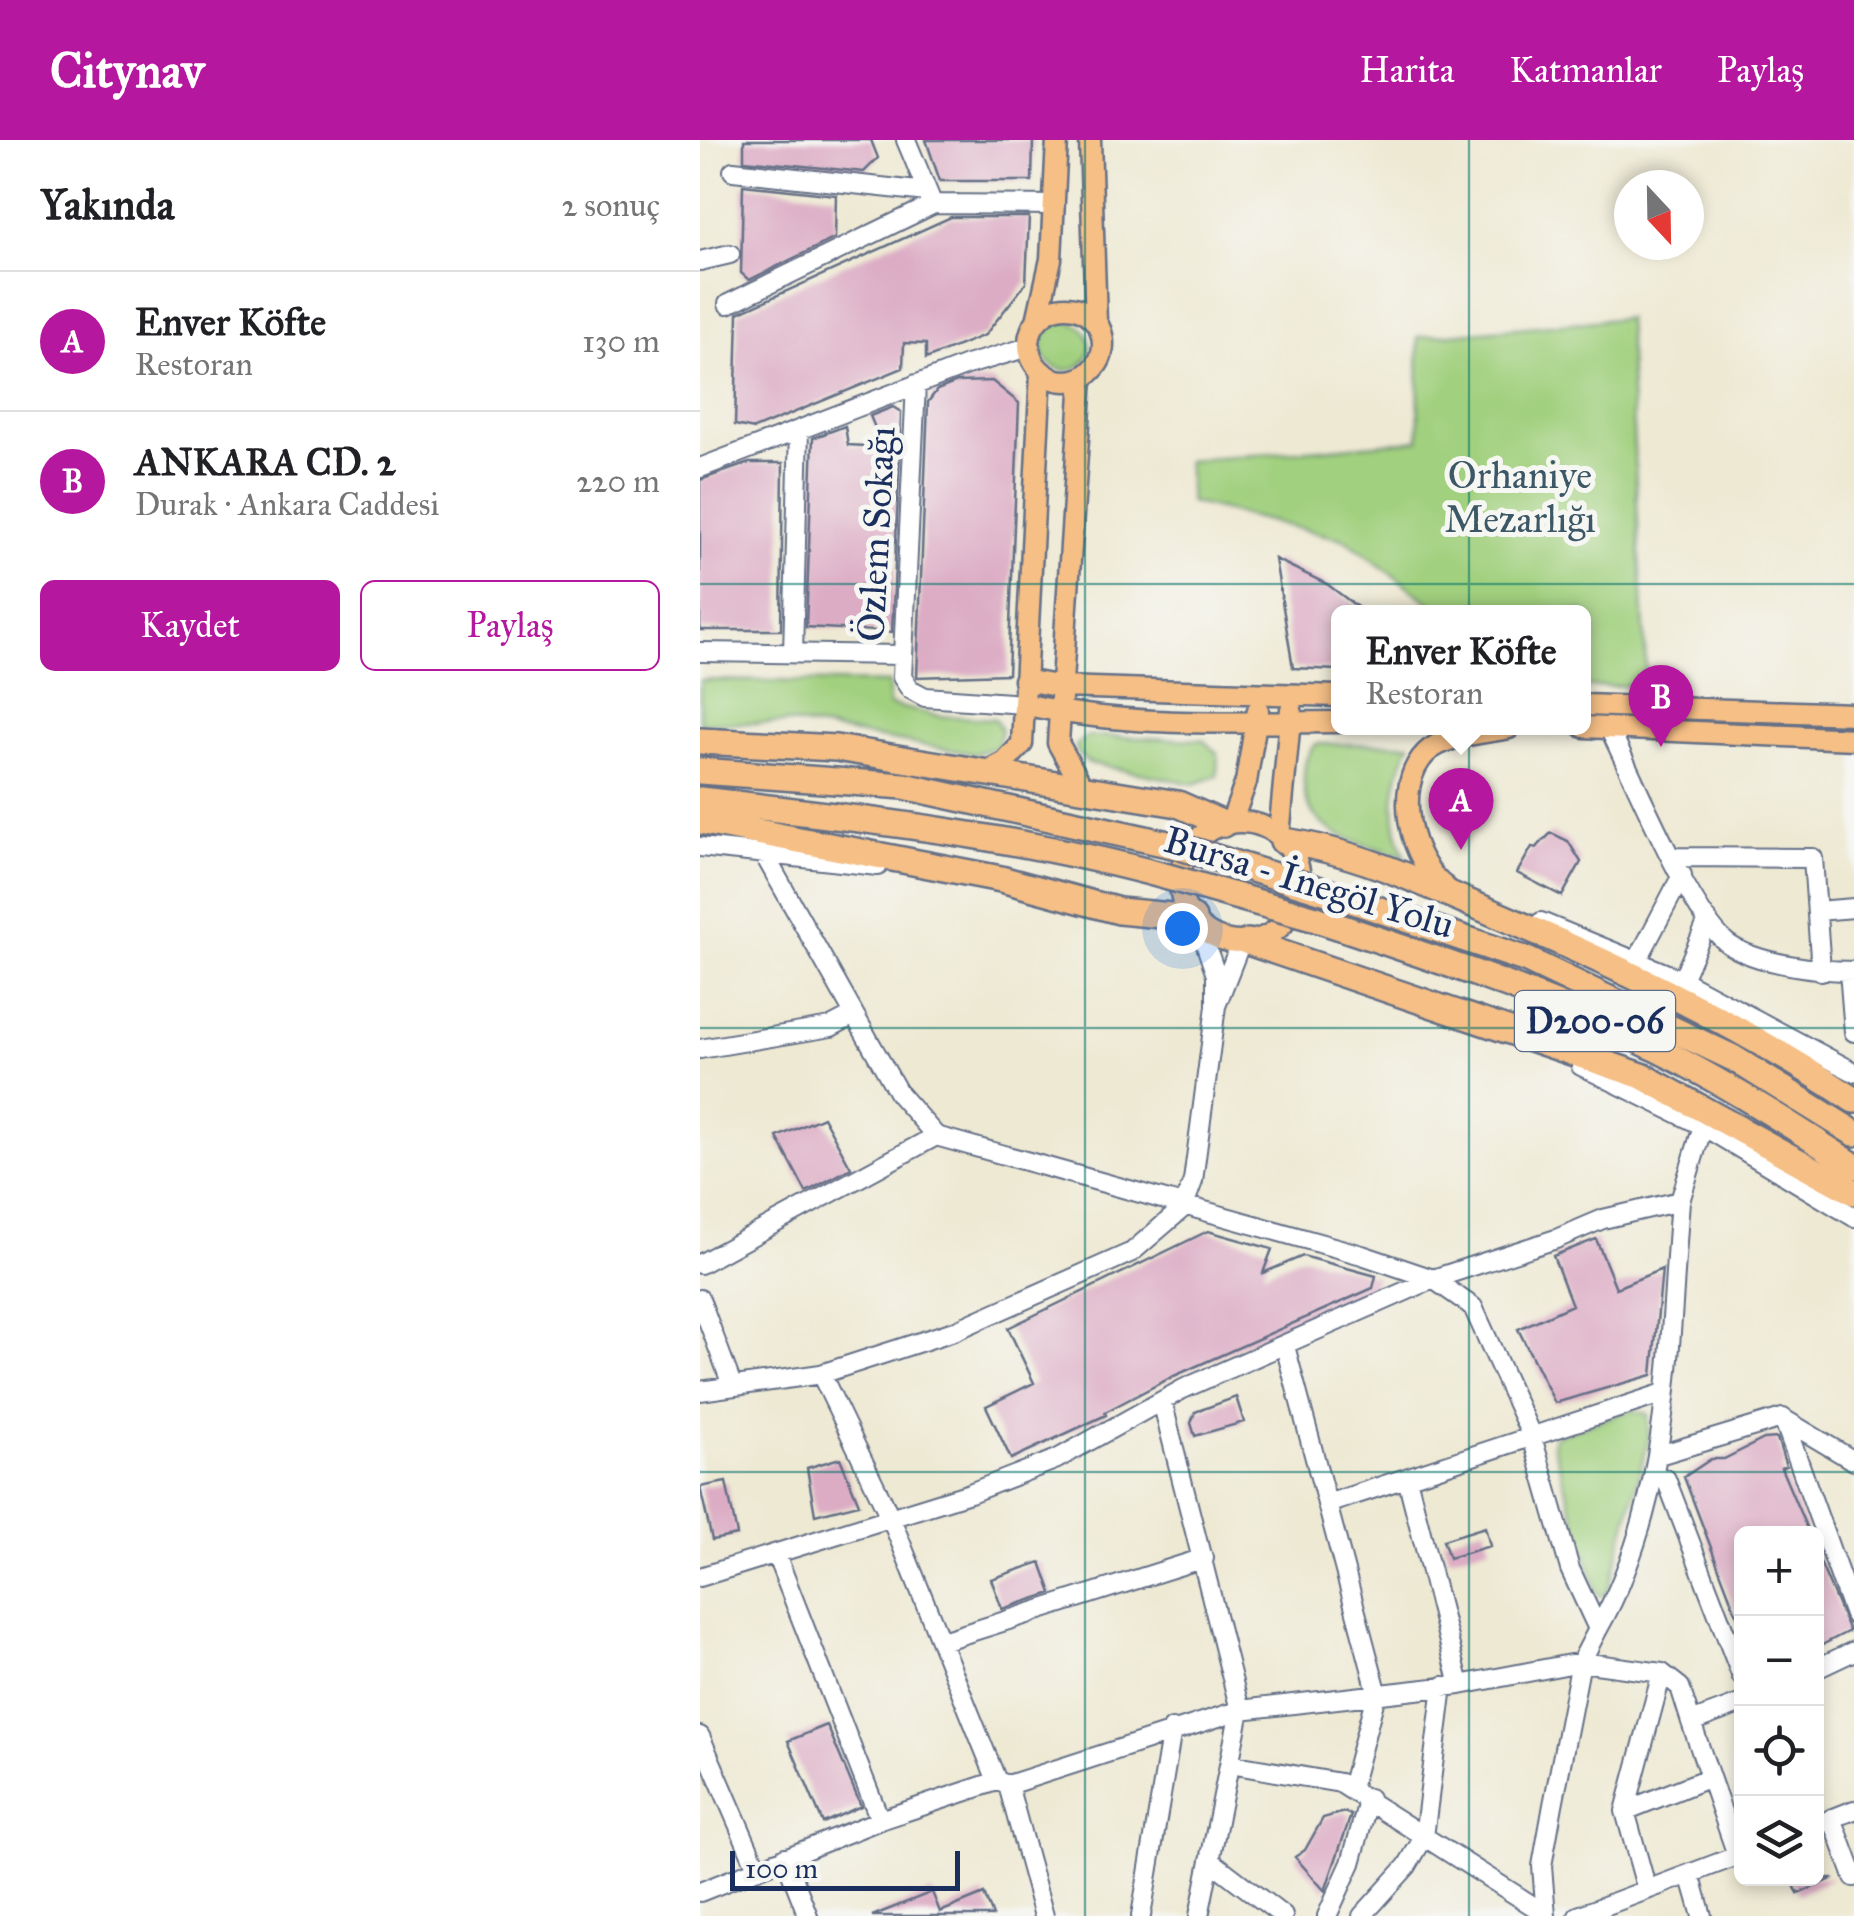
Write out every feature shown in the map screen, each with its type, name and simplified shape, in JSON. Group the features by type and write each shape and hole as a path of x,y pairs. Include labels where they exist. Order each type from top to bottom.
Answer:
{"highway":[{"path":"700,742 753,741 836,748 1178,804 1227,824"},
{"name":"Bursa - İnegöl Yolu","path":"700,771 939,792 1177,846 1327,892 1528,960 1733,1058 1854,1133"},
{"name":"Bursa - İnegöl Yolu","path":"700,800 901,823 1020,843 1168,877 1316,919 1484,975 1631,1036 1711,1078 1854,1166"},
{"path":"700,821 974,873 1119,911 1196,921"},
{"path":"1281,839 1309,844 1384,869 1618,967 1782,1052 1854,1100"},
{"path":"1244,942 1642,1076 1854,1192"}],"main road":[{"path":"986,772 1005,762 1022,744 1041,372 1029,347 1051,259 1057,140"},
{"path":"1084,788 1062,758 1058,743 1082,378 1102,354 1096,322 1090,140"},
{"path":"1037,321 1067,307 1078,309 1096,322"},
{"path":"1041,372 1060,382 1082,378"},
{"path":"1024,680 1062,686 1331,696"},
{"path":"1227,824 1246,782 1258,693"},
{"path":"1281,839 1292,694"},
{"path":"1024,704 1059,712 1331,722"},
{"path":"1591,705 1854,714"},
{"path":"1591,727 1854,739"},
{"path":"1464,900 1430,876 1413,846 1410,825 1415,768 1428,750 1483,735"},
{"path":"1227,824 1262,826 1281,839 1299,870 1294,908 1282,924 1244,942 1209,934 1183,904 1179,884 1182,865 1205,833 1227,824"}],"street":[{"path":"906,140 930,198"},
{"path":"733,171 930,198 1055,205"},
{"path":"728,304 930,198"},
{"path":"700,261 730,254"},
{"path":"700,468 916,384 1029,347"},
{"name":"Özlem Sokağı","path":"916,384 901,654 905,684 925,697 1024,704"},
{"path":"793,653 798,430"},
{"path":"700,652 901,654"},
{"path":"1609,728 1708,920 1728,944 1789,965 1851,971 1854,1032"},
{"path":"700,733 753,741"},
{"path":"700,847 974,873"},
{"path":"765,856 899,1094 936,1136 1362,1255 1433,1279 1473,1307 1532,1437 1570,1569 1598,1629"},
{"path":"1674,857 1813,858 1822,971"},
{"path":"1638,960 1682,875"},
{"path":"1816,911 1854,908"},
{"path":"1501,916 1544,922 1638,960 1854,1072"},
{"path":"1682,980 1708,920"},
{"path":"700,1391 821,1374 954,1331 1132,1252 1183,1208 1193,1181 1216,1006 1216,975 1196,921"},
{"path":"1216,1006 1244,942"},
{"path":"700,1049 830,1027 852,1016"},
{"path":"1505,1028 1703,1126 1854,1216"},
{"path":"1545,1914 1542,1866 1581,1662 1623,1586 1657,1476 1680,1201 1703,1126"},
{"path":"700,1264 936,1136"},
{"path":"700,1578 892,1521 1057,1459 1162,1401 1433,1279 1556,1239 1604,1218 1680,1201"},
{"path":"700,1299 732,1385"},
{"path":"1286,1346 1378,1691 1351,1788"},
{"path":"821,1374 892,1521 1002,1783 1044,1916"},
{"path":"1327,1504 1664,1393"},
{"path":"1162,1401 1240,1710 1199,1916"},
{"path":"1659,1455 1782,1418 1854,1460"},
{"path":"1782,1418 1854,1614"},
{"path":"1657,1476 1666,1478 1680,1509 1734,1655"},
{"path":"1362,1916 1407,1866 1424,1837 1451,1685 1407,1478"},
{"path":"1834,1558 1854,1550"},
{"path":"777,1557 880,1820"},
{"path":"942,1640 1204,1558"},
{"path":"1824,1665 1854,1652"},
{"path":"700,1892 880,1820 1240,1710 1451,1685 1581,1662 1662,1673 1680,1687 1708,1778 1734,1840"},
{"path":"1648,1890 1625,1811 1662,1673"},
{"path":"1691,1722 1734,1706"},
{"path":"1140,1916 1172,1729"},
{"path":"700,1736 757,1868"},
{"path":"1230,1764 1351,1788 1545,1914"},
{"path":"1625,1811 1708,1778"},
{"path":"1326,1916 1351,1863 1369,1798"},
{"path":"1854,1810 1824,1821 1854,1877"},
{"path":"1578,1916 1734,1856"},
{"path":"786,1857 808,1916"},
{"path":"1210,1861 1283,1916"},
{"path":"1690,1874 1702,1916"}],"green space":[{"name":"Orhaniye Mezarlığı","path":"1627,318 1647,685 1591,687 1591,605 1433,605 1346,540 1190,502 1187,461 1419,440 1418,337"},
{"path":"1066,322 1083,329 1090,346 1083,363 1066,370 1049,363 1042,346 1049,329"},
{"path":"700,680 889,683 889,705 939,716 995,719 1001,730 998,746 975,754 791,723 700,723"},
{"path":"1088,736 1203,740 1218,754 1217,776 1194,784 1089,763 1078,754 1076,745"},
{"path":"1316,744 1410,744 1394,800 1396,828 1405,856 1337,834 1313,813 1306,798 1304,774"},
{"path":"1631,1410 1648,1414 1649,1437 1604,1596 1598,1595 1553,1446 1554,1436"}],"building":[{"path":"744,140 871,140 878,158 864,172 744,160"},
{"path":"926,140 1033,140 1032,181 940,181"},
{"path":"743,185 836,195 835,238 749,280 741,273"},
{"path":"951,217 1029,217 1026,283 985,335 926,359 926,344 904,343 903,368 754,429 735,425 738,313"},
{"path":"992,381 1019,403 1008,674 917,677 928,402 937,390 957,382"},
{"path":"893,407 901,412 892,632 806,627 813,438 845,426 848,445 883,447 870,416"},
{"path":"749,463 783,463 781,630 700,630 700,480"},
{"path":"1275,559 1327,584 1355,605 1331,605 1331,670 1293,668"},
{"path":"1551,833 1568,841 1581,862 1562,896 1517,873 1532,847 1536,848"},
{"path":"823,1117 851,1168 806,1192 777,1137"},
{"path":"1208,1231 1272,1249 1263,1273 1303,1256 1376,1276 1373,1288 1174,1376 1105,1412 1106,1415 1011,1459 986,1406 1034,1383 1008,1328"},
{"path":"1596,1239 1616,1288 1662,1269 1652,1375 1555,1403 1518,1329 1572,1305 1553,1256"},
{"path":"1236,1397 1244,1422 1195,1436 1191,1423 1195,1412"},
{"path":"1777,1438 1786,1466 1781,1468 1806,1526 1734,1526 1734,1608 1684,1477 1711,1459 1724,1459 1764,1439"},
{"path":"840,1458 859,1504 815,1515 807,1468"},
{"path":"726,1482 737,1535 712,1540 700,1487"},
{"path":"1485,1527 1490,1546 1449,1558 1443,1540"},
{"path":"1041,1562 1052,1593 1002,1609 991,1579"},
{"path":"1824,1572 1849,1631 1824,1644"},
{"path":"827,1725 861,1806 823,1823 788,1741"},
{"path":"1344,1812 1351,1815 1325,1891 1295,1857 1305,1850 1323,1818"},
{"path":"1794,1886 1816,1886 1798,1894"},
{"path":"932,1892 940,1912 984,1894 993,1916 872,1916"}],"place":[{"name":"ANKARA CD. 2","path":"1661,747"},
{"name":"Enver Köfte","path":"1461,850"}]}
